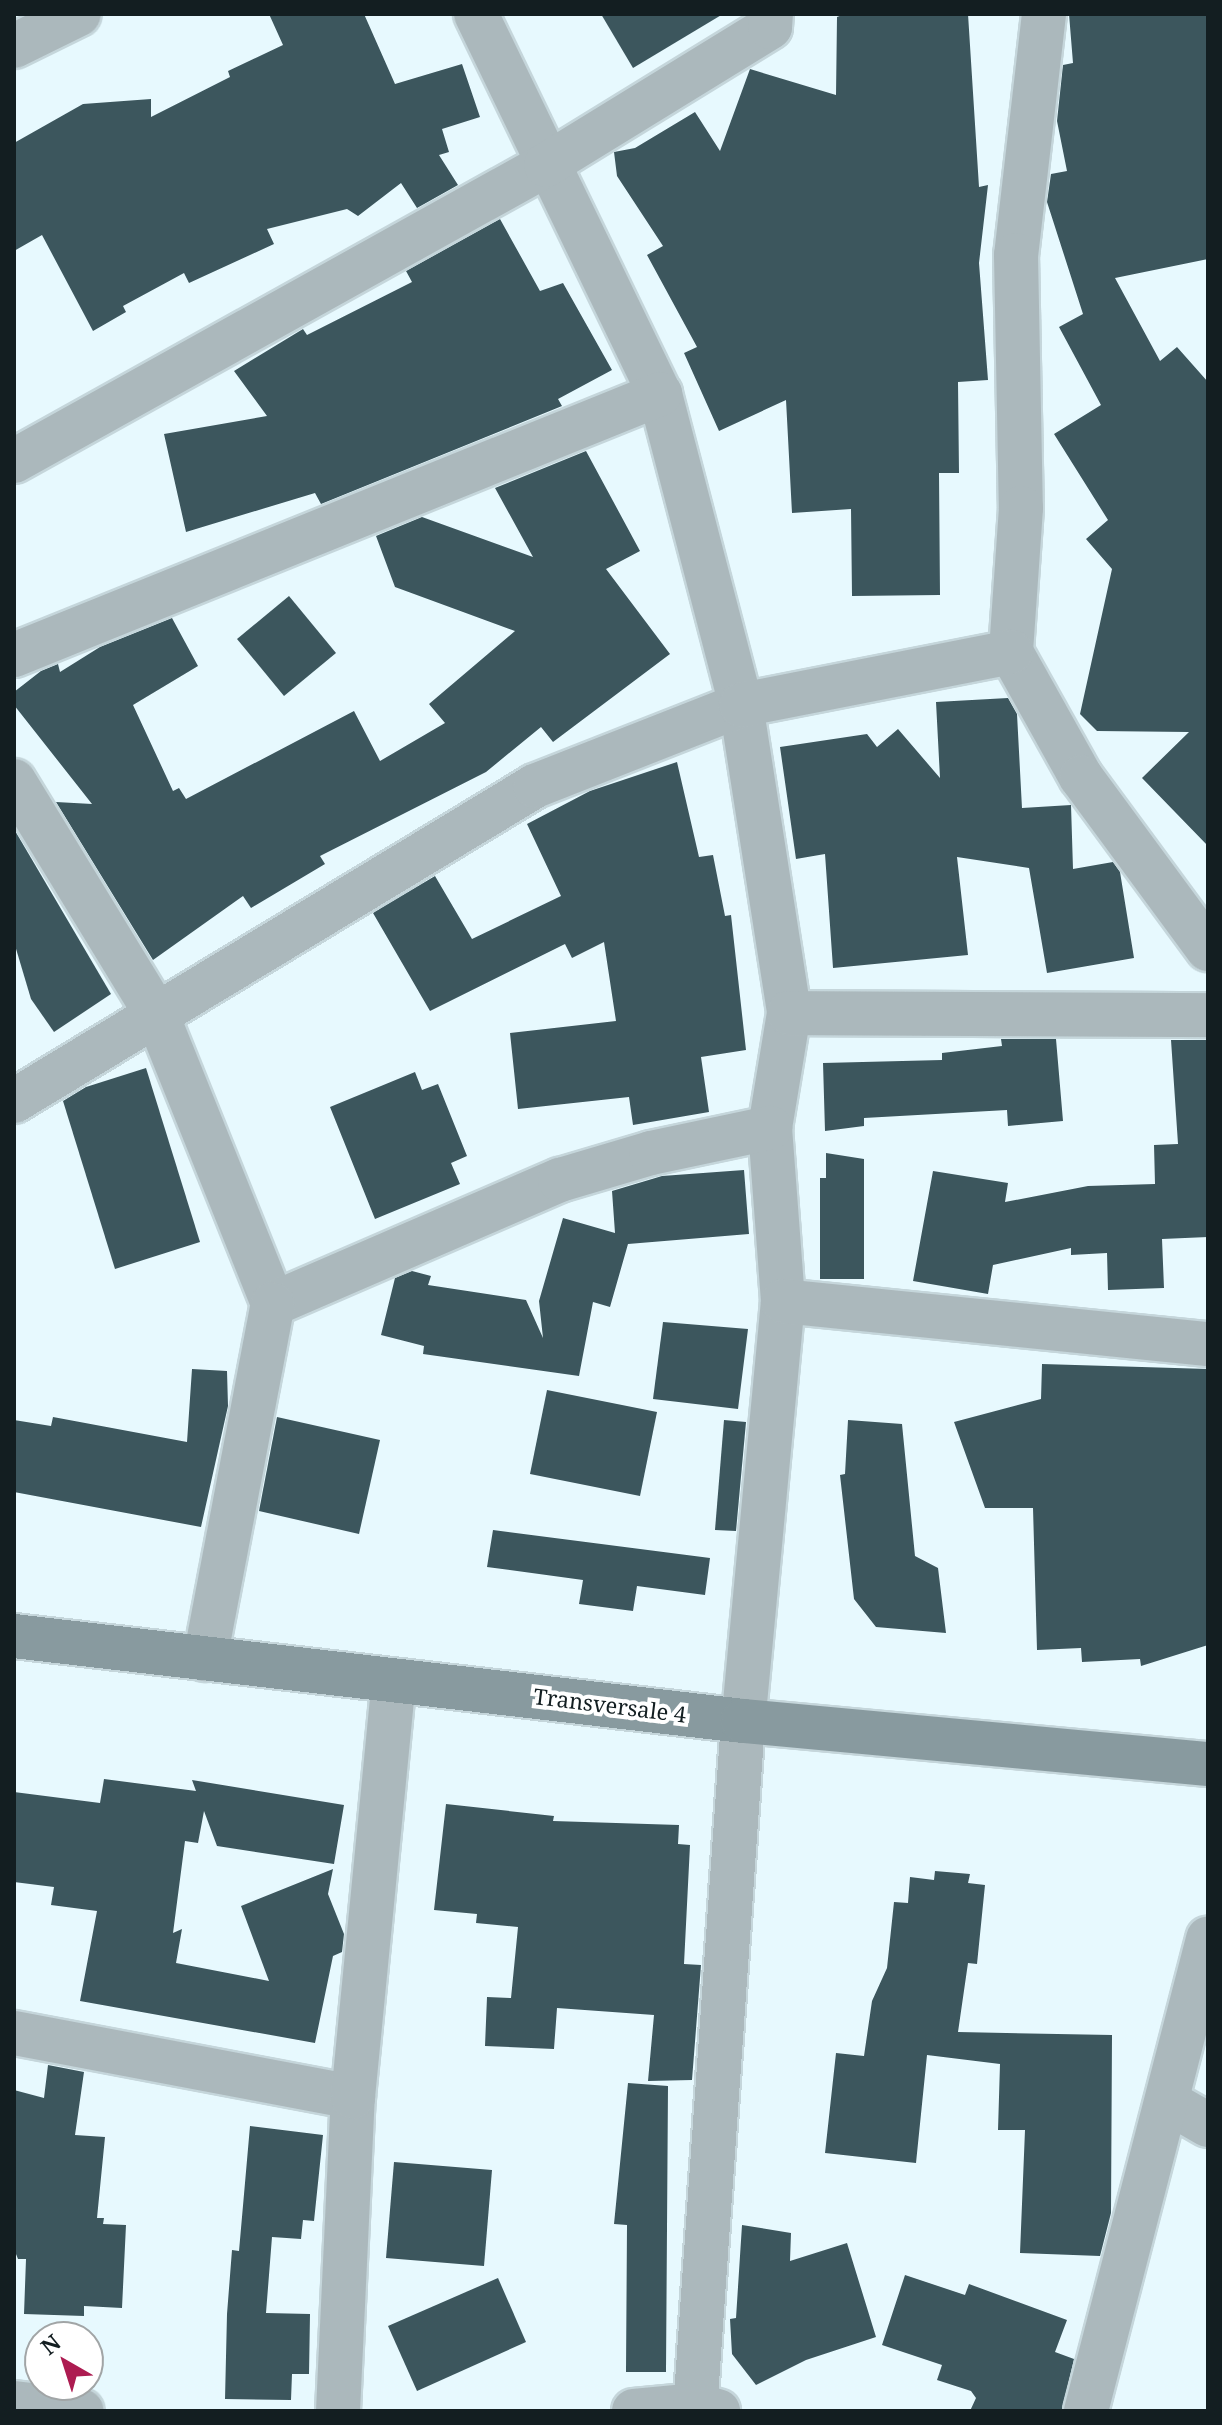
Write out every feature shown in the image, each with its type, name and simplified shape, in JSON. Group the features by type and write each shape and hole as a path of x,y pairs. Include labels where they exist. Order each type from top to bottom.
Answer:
{"main road":[{"name":"Transversale 4","path":"14,1636 743,1721 1208,1764"}],"street":[{"path":"14,46 79,14"},
{"path":"476,14 546,165 660,394 741,705 789,1013 770,1128 783,1301 743,1721 703,2409 634,2411"},
{"path":"14,461 546,165 770,27 771,14"},
{"path":"1044,14 1016,255 1021,508 1011,652 1081,777 1208,949"},
{"path":"14,655 660,394"},
{"path":"14,1101 535,786 741,705 1011,652"},
{"path":"14,781 157,1015 273,1304 205,1659"},
{"path":"789,1013 1208,1015"},
{"path":"273,1304 560,1180 651,1153 770,1128"},
{"path":"783,1301 1208,1344"},
{"path":"338,2411 353,2097 394,1681"},
{"path":"1086,2411 1208,1938"},
{"path":"14,2033 353,2097"},
{"path":"1168,2102 1208,2125"},
{"path":"14,2403 82,2411"}],"building":[{"path":"269,14 364,14 395,84 462,64 480,117 442,129 449,152 439,155 458,185 417,208 401,183 358,216 347,209 267,229 274,244 189,283 184,273 123,306 126,312 93,331 42,235 14,251 14,143 83,104 151,99 151,117 230,77 228,71 283,45"},
{"path":"601,14 723,14 633,68"},
{"path":"845,14 968,14 979,187 988,185 979,263 988,380 958,382 959,473 939,473 940,595 852,596 851,509 792,513 786,400 719,431 684,353 697,347 647,255 663,246 617,176 614,152 635,148 695,112 720,151 750,69 836,95 837,17"},
{"path":"1069,14 1208,14 1208,259 1115,278 1160,361 1177,347 1208,382 1208,846 1142,778 1189,732 1097,731 1080,714 1112,569 1086,539 1108,520 1054,434 1101,405 1059,327 1083,314 1047,202 1051,174 1067,171 1057,121 1063,65 1073,63"},
{"path":"500,219 540,291 563,283 612,370 558,399 562,406 321,504 315,493 186,532 164,434 267,416 234,371 303,329 307,335 412,282 406,271"},
{"path":"586,451 640,551 606,569 670,654 553,742 541,727 486,772 320,856 325,864 251,908 243,896 153,960 56,802 92,804 14,705 14,692 41,671 58,664 60,672 100,647 172,618 198,666 133,705 173,791 179,788 186,799 354,711 380,761 445,723 429,704 515,631 395,587 376,536 422,517 533,557 495,488"},
{"path":"289,596 336,653 284,696 237,639"},
{"path":"1008,698 1017,714 1022,808 1071,805 1073,869 1113,862 1120,872 1134,958 1047,973 1029,868 957,857 968,955 833,968 825,854 796,859 780,747 867,734 877,747 898,729 940,778 936,702"},
{"path":"677,762 699,857 713,855 725,916 731,915 746,1050 701,1057 709,1112 633,1125 629,1097 518,1109 510,1033 616,1021 604,942 572,958 565,944 430,1011 373,913 435,876 472,939 561,896 527,824 590,791"},
{"path":"14,829 111,994 54,1032 31,999 14,942"},
{"path":"1001,1039 1056,1039 1063,1121 1008,1126 1007,1110 864,1118 864,1126 825,1131 823,1063 942,1060 942,1053 1002,1046"},
{"path":"1171,1040 1208,1040 1208,1237 1162,1239 1164,1288 1108,1290 1107,1253 1071,1255 1071,1248 993,1265 988,1294 913,1281 933,1171 1008,1183 1005,1202 1088,1186 1155,1184 1154,1145 1178,1144"},
{"path":"146,1068 200,1242 115,1269 63,1101 86,1087"},
{"path":"415,1072 422,1090 438,1084 467,1156 451,1163 460,1184 375,1219 330,1107"},
{"path":"826,1153 864,1159 864,1279 820,1279 820,1178 826,1178"},
{"path":"744,1170 749,1234 628,1244 610,1307 593,1302 579,1376 423,1354 424,1346 381,1335 395,1278 412,1271 431,1276 428,1285 526,1300 543,1338 539,1301 563,1218 615,1233 612,1191 662,1176"},
{"path":"663,1322 748,1329 738,1409 653,1399"},
{"path":"1042,1364 1208,1369 1208,1645 1141,1666 1140,1659 1082,1662 1081,1648 1037,1650 1033,1508 985,1508 954,1422 1041,1399"},
{"path":"192,1369 227,1371 228,1406 201,1527 14,1492 14,1420 51,1426 53,1417 187,1442"},
{"path":"547,1390 657,1412 640,1496 530,1474"},
{"path":"277,1417 380,1440 359,1534 259,1511"},
{"path":"724,1420 746,1422 736,1531 715,1530"},
{"path":"848,1420 902,1424 915,1556 938,1568 946,1633 876,1627 854,1599 840,1475 845,1474"},
{"path":"493,1530 710,1558 705,1595 637,1586 633,1611 579,1604 583,1580 487,1567"},
{"path":"104,1779 196,1791 192,1780 344,1805 334,1864 217,1846 204,1811 198,1843 185,1841 173,1933 182,1929 176,1963 269,1981 241,1906 333,1869 328,1894 344,1934 342,1952 333,1956 315,2043 80,2001 97,1911 51,1905 54,1887 14,1882 14,1792 100,1803"},
{"path":"446,1804 554,1816 553,1821 679,1825 678,1844 690,1845 684,1964 701,1965 692,2080 648,2081 654,2015 557,2008 554,2049 485,2046 487,1997 511,1998 518,1927 476,1923 477,1914 434,1910"},
{"path":"935,1871 970,1874 968,1883 985,1885 977,1964 968,1963 958,2032 1112,2035 1111,2213 1100,2256 1020,2253 1025,2130 998,2130 1000,2064 927,2055 916,2163 825,2153 836,2053 864,2056 872,2001 887,1968 894,1902 908,1903 910,1877 934,1880"},
{"path":"48,2065 84,2072 75,2135 105,2137 97,2218 104,2218 103,2224 126,2225 122,2308 84,2306 84,2316 24,2314 26,2259 18,2259 14,2249 14,2090 44,2098"},
{"path":"628,2083 668,2086 666,2372 626,2372 627,2225 614,2224"},
{"path":"250,2126 323,2135 314,2221 303,2220 301,2239 272,2237 266,2313 310,2314 309,2374 292,2374 291,2400 225,2399 232,2250 239,2251"},
{"path":"394,2162 492,2170 484,2266 386,2258"},
{"path":"742,2225 791,2233 790,2261 847,2243 876,2337 806,2360 756,2385 732,2354 730,2319 736,2318"},
{"path":"905,2275 965,2295 969,2284 1067,2320 1055,2352 1074,2359 1062,2411 970,2411 976,2398 971,2391 937,2380 942,2365 882,2345"},
{"path":"498,2278 526,2342 417,2391 388,2326"}]}
